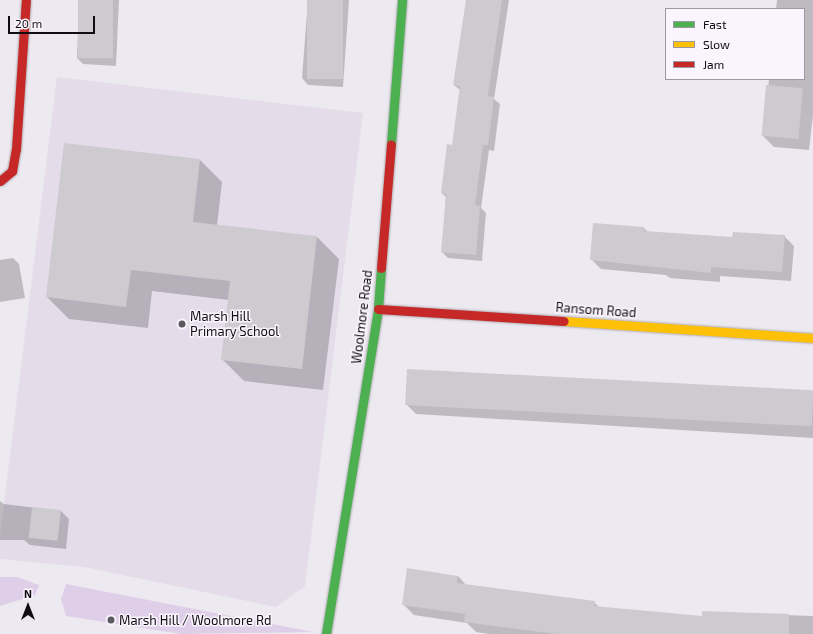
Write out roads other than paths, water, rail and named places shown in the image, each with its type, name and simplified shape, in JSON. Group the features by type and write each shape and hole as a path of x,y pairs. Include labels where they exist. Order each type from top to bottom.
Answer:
{"street":[{"path":"0,181 12,171 16,149 26,0"},
{"name":"Woolmore Road","path":"326,634 378,309 402,0"},
{"name":"Ransom Road","path":"378,309 813,338"}],"place":[{"name":"Marsh Hill Primary School","path":"182,324"},
{"name":"Marsh Hill / Woolmore Rd","path":"111,620"}]}
